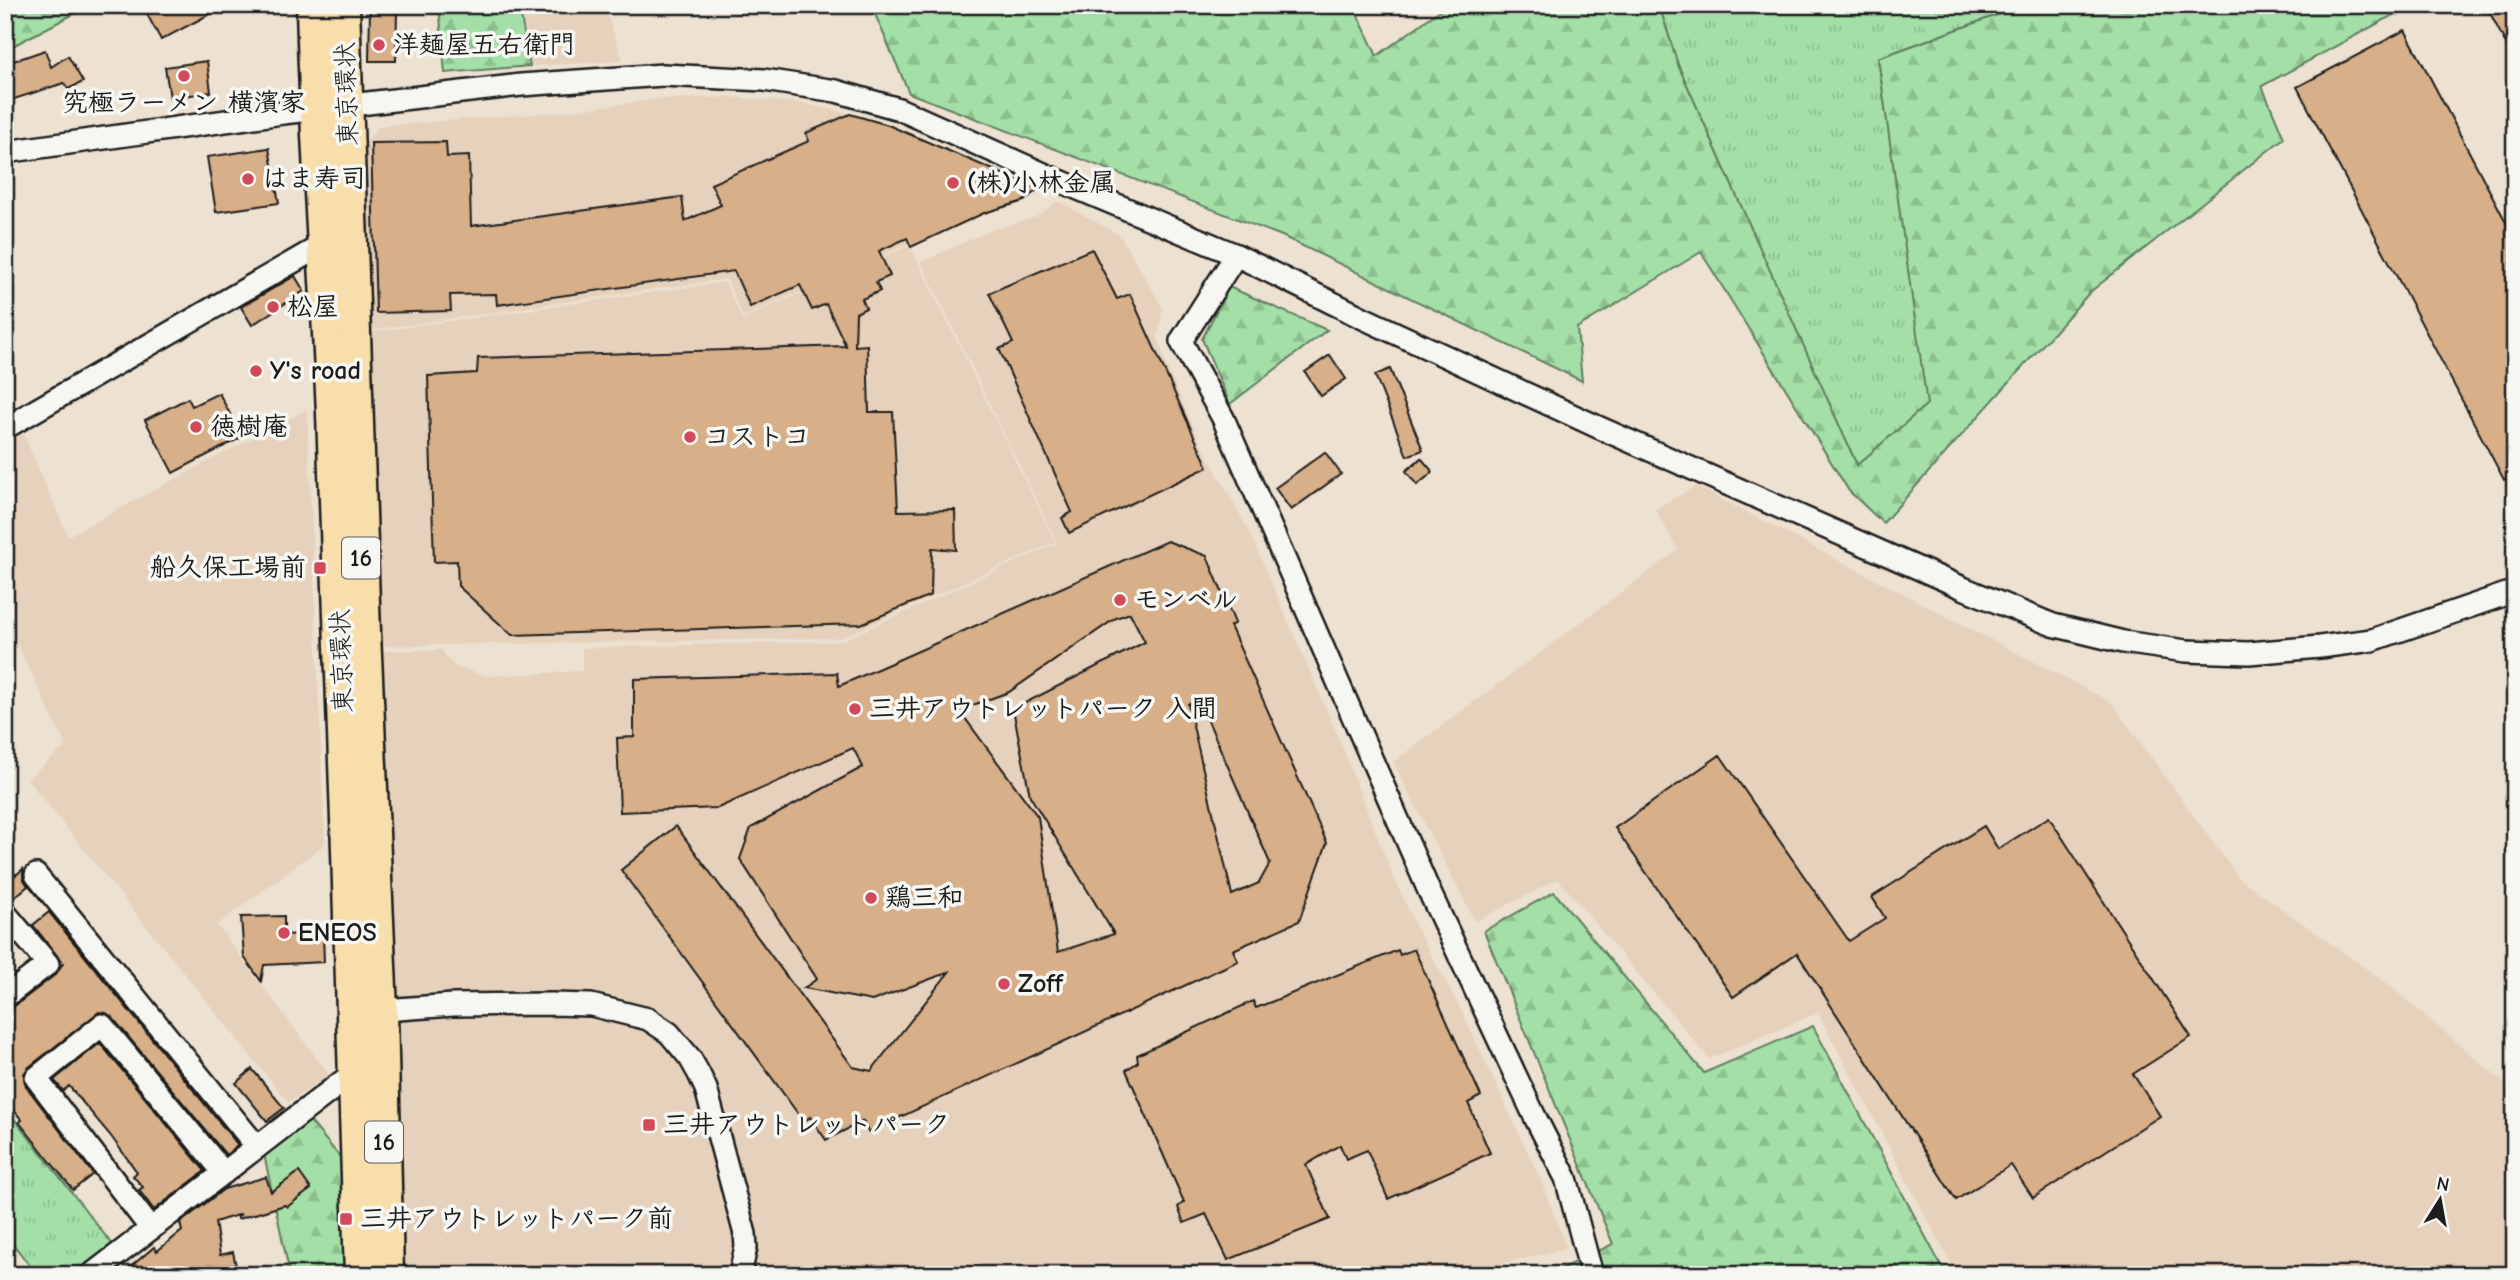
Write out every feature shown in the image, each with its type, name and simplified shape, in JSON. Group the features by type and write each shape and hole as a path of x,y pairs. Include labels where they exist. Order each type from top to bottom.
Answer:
{"highway":[{"name":"東京環状","path":"313,5 342,639 387,1275"},
{"name":"東京環状","path":"343,5 348,105 367,1011 356,1071 361,1275"}],"street":[{"path":"5,152 316,109 521,85 663,75 764,80 836,91 900,109 1236,256 1600,428 2053,625 2123,642 2186,650 2249,653 2372,640 2515,591"},
{"path":"5,428 324,244"},
{"path":"1236,256 1181,341 1223,418 1429,891 1566,1178 1592,1275"},
{"path":"36,875 257,1147"},
{"path":"5,913 48,964 5,997"},
{"path":"367,1011 506,1003 591,1005 648,1019 669,1033 690,1058 706,1088 745,1234 746,1247 740,1275"},
{"path":"151,1229 36,1078 102,1025 224,1173"},
{"path":"91,1275 356,1071"}],"shaded area":[{"path":"521,5 604,5 623,61 532,66"},
{"path":"732,97 801,103 846,113 909,244 743,317 726,279 372,330 366,142 379,126 569,111 658,99"},
{"name":"三井アウトレットパーク 入間","path":"1058,201 1120,235 1163,308 1158,336 1165,363 1200,442 1249,531 1340,741 1390,869 1418,931 1462,1012 1540,1178 1567,1248 1456,1275 548,1275 545,1266 532,1275 401,1275 382,651 442,650 448,660 457,667 485,676 582,671 582,648 841,641 1057,543 921,262 991,230 1036,217"},
{"name":"コストコ","path":"910,245 1055,542 840,638 382,646 372,332 725,282 742,319"},
{"path":"307,409 325,844 217,925 330,1076 288,1102 27,779 66,746 5,618 5,443 23,433 68,536"},
{"path":"1696,486 2111,702 2239,878 2388,984 2515,1092 2515,1275 1957,1275 1818,1013 1709,1059 1558,879 1475,922 1393,762 1678,550 1655,509"}],"green space":[{"path":"5,5 91,5 5,50"},
{"path":"439,5 519,5 530,66 445,73"},
{"path":"871,5 1353,5 1377,56 1447,5 1659,5 1678,65 1857,465 1927,404 1878,58 2025,5 2412,5 2262,86 2284,138 2090,292 1883,523 1849,491 1701,252 1577,328 1582,381 1282,236 909,93"},
{"path":"1659,5 2025,5 1878,58 1928,404 1857,466 1678,65"},
{"path":"1229,287 1327,330 1230,404 1202,339"},
{"path":"1554,892 1704,1073 1813,1026 1946,1275 1548,1275 1613,1244 1484,931"},
{"path":"5,1107 115,1248 81,1275 37,1275 13,1244 5,1250"},
{"path":"305,1115 341,1158 344,1275 290,1275 263,1150"}],"building":[{"path":"142,5 227,5 161,40"},
{"path":"2486,5 2515,5 2515,62"},
{"path":"370,9 397,10 396,61 369,61"},
{"path":"2405,30 2515,239 2515,474 2504,480 2297,87"},
{"path":"45,50 51,67 68,56 83,82 68,89 64,83 5,102 5,64"},
{"path":"207,61 211,92 170,98 165,67"},
{"name":"コストコ","path":"850,114 888,125 1038,189 1024,201 984,213 911,247 907,238 879,251 890,276 876,282 880,291 862,299 866,308 856,313 855,346 867,345 869,412 893,412 898,511 955,510 956,550 932,548 931,595 861,624 512,635 458,586 457,561 434,562 428,376 477,373 478,358 846,346 826,304 812,310 800,285 750,307 734,271 497,305 496,294 450,295 451,311 376,313 371,143 446,142 447,157 469,156 471,226 682,197 685,221 721,205 711,184 809,141 806,133"},
{"path":"269,148 279,203 216,212 207,157"},
{"path":"1092,249 1117,299 1130,294 1208,467 1069,533 1062,518 1072,512 999,349 1013,343 989,293"},
{"path":"295,276 304,291 252,325 241,307"},
{"path":"1330,355 1346,379 1321,396 1305,372"},
{"path":"1390,369 1423,450 1407,456 1375,375"},
{"path":"219,393 242,437 173,473 145,420 188,398 192,406"},
{"path":"1325,452 1341,474 1291,510 1275,488"},
{"path":"1421,458 1433,472 1417,485 1406,471"},
{"path":"1167,541 1207,556 1235,623 1230,626 1327,843 1299,921 1233,950 1238,961 868,1132 863,1121 826,1140 810,1117 804,1122 621,870 676,826 853,1067 871,1071 949,972 872,1001 804,988 817,979 740,859 751,828 863,767 853,748 718,808 620,812 617,738 634,737 634,679 837,673 839,686","holes":["1130,613 1145,642 1013,709 1030,796 1114,934 1058,952 1038,817 959,710 1009,692 1116,618","1199,700 1270,863 1259,883 1232,895 1188,704"]},
{"path":"1720,755 1849,941 1885,918 1872,897 1984,826 1998,849 2049,817 2191,1037 2133,1074 2160,1116 2033,1198 2011,1165 1956,1200 1797,953 1733,997 1615,828"},
{"path":"5,862 16,875 23,869 23,878 28,886 10,901 5,900"},
{"path":"49,912 238,1145 226,1155 106,1013 99,1012 24,1074 26,1086 93,1174 73,1190 19,1122 22,1120 5,1100 5,1010 13,1007 56,974 63,963 33,925"},
{"path":"284,916 284,935 323,933 324,962 264,965 261,981 244,957 241,917"},
{"path":"1414,949 1481,1096 1468,1103 1490,1153 1388,1199 1367,1150 1346,1159 1340,1145 1306,1165 1330,1219 1228,1260 1206,1214 1184,1223 1178,1207 1184,1202 1126,1070 1138,1062 1137,1055 1253,1001 1256,1008 1398,950 1400,955"},
{"path":"100,1043 205,1171 154,1210 139,1190 143,1187 133,1176 137,1172 110,1135 69,1086 63,1091 54,1080"},
{"path":"252,1069 284,1108 267,1121 236,1083"},
{"path":"299,1172 311,1189 287,1207 285,1205 238,1219 241,1214 215,1222 220,1255 233,1252 238,1275 121,1275 154,1247 157,1251 182,1231 180,1223 224,1189 266,1177 271,1192"}],"place":[{"name":"洋麺屋五右衛門","path":"379,45"},
{"name":"究極ラーメン 横濱家","path":"184,76"},
{"name":"はま寿司","path":"248,179"},
{"name":"(株)小林金属","path":"953,183"},
{"name":"松屋","path":"273,307"},
{"name":"Y's road","path":"256,371"},
{"name":"徳樹庵","path":"196,427"},
{"name":"コストコ","path":"690,437"},
{"name":"船久保工場前","path":"320,568"},
{"name":"モンベル","path":"1120,600"},
{"name":"三井アウトレットパーク 入間","path":"855,709"},
{"name":"鶏三和","path":"871,898"},
{"name":"ENEOS","path":"284,933"},
{"name":"Zoff","path":"1004,984"},
{"name":"三井アウトレットパーク","path":"649,1125"},
{"name":"三井アウトレットパーク前","path":"346,1219"}]}
